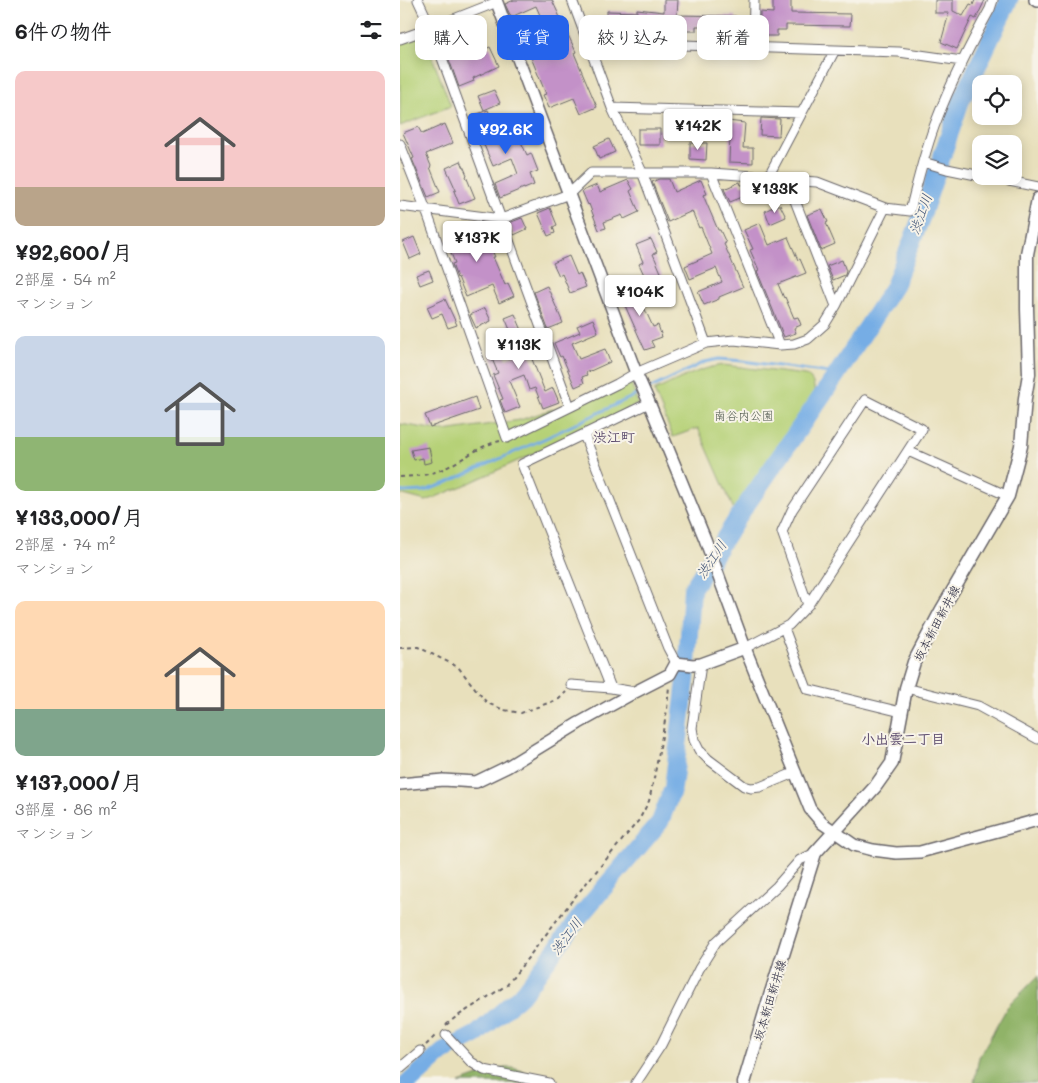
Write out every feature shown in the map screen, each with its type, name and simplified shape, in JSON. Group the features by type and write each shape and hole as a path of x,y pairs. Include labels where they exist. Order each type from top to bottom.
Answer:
{"main road":[{"name":"坂本新田新井線","path":"744,1083 816,854 875,787 892,763 906,688 914,662 1008,496 1020,446 1025,398 1033,374 1027,309 1027,254 1038,199"}],"street":[{"path":"418,0 425,15"},
{"path":"572,0 579,20"},
{"path":"754,0 754,15"},
{"path":"400,206 501,220 569,194 592,173 642,172 712,173 818,182 885,208 910,211 936,120 962,61 993,0"},
{"path":"463,15 498,1 637,377 705,539 745,648 810,809 822,823 854,846 896,853 920,852 1038,820"},
{"path":"400,39 415,34"},
{"path":"769,48 900,52 962,61"},
{"path":"768,177 835,50"},
{"path":"443,60 570,407"},
{"path":"594,60 612,108 642,172 706,343"},
{"path":"612,108 802,113"},
{"path":"400,144 426,210 507,438 616,384 637,377 706,343 734,340 780,345 794,344 808,339 825,324 836,306 885,208"},
{"path":"925,163 972,174"},
{"path":"712,173 780,345"},
{"path":"787,180 836,306"},
{"path":"1022,183 1038,186"},
{"path":"676,663 697,664 745,648 789,626 808,605 922,428 865,400 792,510 782,532 808,605"},
{"path":"612,688 522,464 648,402"},
{"path":"584,435 668,648 676,663"},
{"path":"908,451 1008,496"},
{"path":"784,628 807,688 902,712"},
{"path":"400,784 444,780 476,782 507,767 635,692 670,674 676,663"},
{"path":"697,664 692,728 694,740 699,750 744,786 751,788 760,787 796,772"},
{"path":"571,685 635,692"},
{"path":"906,688 978,706 1038,739"},
{"path":"636,1083 661,1045 699,969 716,942 777,886 800,860 816,854"},
{"path":"446,1035 470,1062 484,1070 549,1083"},
{"path":"400,1068 420,1051"}],"path":[{"path":"400,477 422,476 436,472 487,445 503,441"},
{"path":"400,648 418,647 458,667 487,703 504,710 521,713 559,699 571,685"},
{"path":"420,1051 456,1017 507,985 574,898 638,820 649,801 667,710 670,674"}],"green space":[{"path":"415,34 415,60 433,60 451,106 400,126 400,40"},
{"name":"南谷内公園","path":"723,365 805,375 812,381 814,390 814,397 735,512 698,428 673,437 654,391 696,372"},
{"path":"631,383 638,404 465,485 426,501 400,494 400,424 444,431 520,420"},
{"path":"1038,976 1038,1083 974,1083 979,1057 1008,1006"},
{"path":"501,1068 513,1068 543,1078 551,1083 459,1083"}],"building":[{"path":"514,0 552,0 559,15 540,15 536,6 516,15 510,15 505,4"},
{"path":"664,0 678,0 677,15 607,15 607,11 637,12 637,9 664,12"},
{"path":"773,0 791,0 791,13 851,14 850,26 786,25 786,30 777,30 777,36 769,36 769,15 760,15 760,12 773,13"},
{"path":"935,0 953,0 953,11 963,16 970,4 973,5 975,0 985,0 976,19 972,17 957,49 941,42 949,13 935,13"},
{"path":"687,15 697,15 696,31 687,31"},
{"path":"569,37 597,107 581,114 574,98 549,108 543,95 546,94 532,60 569,60"},
{"path":"490,47 499,66 473,78 474,81 459,87 449,60 487,60 487,48"},
{"path":"494,90 500,103 484,110 478,96"},
{"path":"488,110 499,141 517,133 527,155 531,153 538,171 530,174 534,185 500,198 495,184 518,174 512,158 493,166 483,146 472,116"},
{"path":"761,118 780,119 779,136 760,135"},
{"path":"727,121 745,123 743,148 753,148 753,163 729,162 730,133 727,133"},
{"path":"445,124 453,143 426,154 440,192 428,197 403,133 418,127 422,134"},
{"path":"638,129 660,129 660,145 638,145"},
{"path":"609,139 615,152 599,159 594,146"},
{"path":"690,143 707,143 706,160 690,159"},
{"path":"461,161 475,198 459,204 454,191 456,190 446,168"},
{"path":"659,179 669,179 674,192 701,180 707,194 703,195 718,230 720,230 726,243 724,244 743,287 704,305 698,292 722,282 716,268 690,279 685,266 712,254 692,211 668,222 652,182"},
{"path":"628,180 633,189 630,191 639,212 624,219 622,215 604,222 606,228 599,230 582,191 597,185 600,192"},
{"path":"740,182 741,185 767,183 767,194 745,196 730,202 724,189"},
{"path":"780,205 786,217 770,224 765,211"},
{"path":"550,208 557,225 553,227 555,233 548,236 538,213"},
{"path":"822,209 835,244 821,250 807,215"},
{"path":"522,218 527,229 514,235 509,223"},
{"path":"477,222 483,223 488,234 485,235 495,257 493,257 505,285 508,283 514,296 499,303 492,286 466,297 452,264 455,263 446,241 468,231 466,227"},
{"path":"760,223 769,245 788,237 806,273 778,284 794,318 798,317 801,325 794,328 796,333 784,337 757,271 759,270 750,250 753,249 744,230"},
{"path":"414,237 421,254 410,259 403,242"},
{"path":"651,239 657,252 653,254 663,277 665,276 671,289 655,296 647,276 645,277 639,264 643,262 636,245"},
{"path":"569,256 577,275 580,273 586,287 570,293 562,274 559,276 553,263"},
{"path":"842,260 846,271 845,275 833,280 827,266"},
{"path":"429,270 433,280 420,285 416,275"},
{"path":"633,283 653,327 658,325 662,337 651,341 654,347 645,350 618,290"},
{"path":"547,286 563,323 548,329 534,292"},
{"path":"445,299 457,325 448,328 442,314 432,318 427,307"},
{"path":"485,308 491,321 476,328 470,315"},
{"path":"515,314 524,335 527,334 533,347 528,349 545,392 553,388 559,402 543,408 535,388 529,390 524,375 509,381 520,407 505,413 500,400 503,399 493,375 498,373 489,352 502,346 507,359 520,353 505,318"},
{"path":"593,319 598,332 572,343 579,359 605,349 610,362 586,373 587,375 582,377 584,383 575,387 562,356 560,357 554,343 580,332 577,326"},
{"path":"475,397 479,410 430,427 425,415"},
{"path":"429,447 432,462 424,464 423,458 414,460 411,450"}],"waterway":[{"name":"渋江川","path":"408,1083 443,1052 477,1034 524,992 581,915 660,822 673,788 686,680 692,589 742,511 837,374 894,286 921,218 960,103 1009,0"},
{"path":"400,491 424,491 444,484 705,362 719,359 743,361 837,374"}],"district":[{"name":"渋江町","path":"614,436"},
{"name":"小出雲二丁目","path":"903,738"}]}
